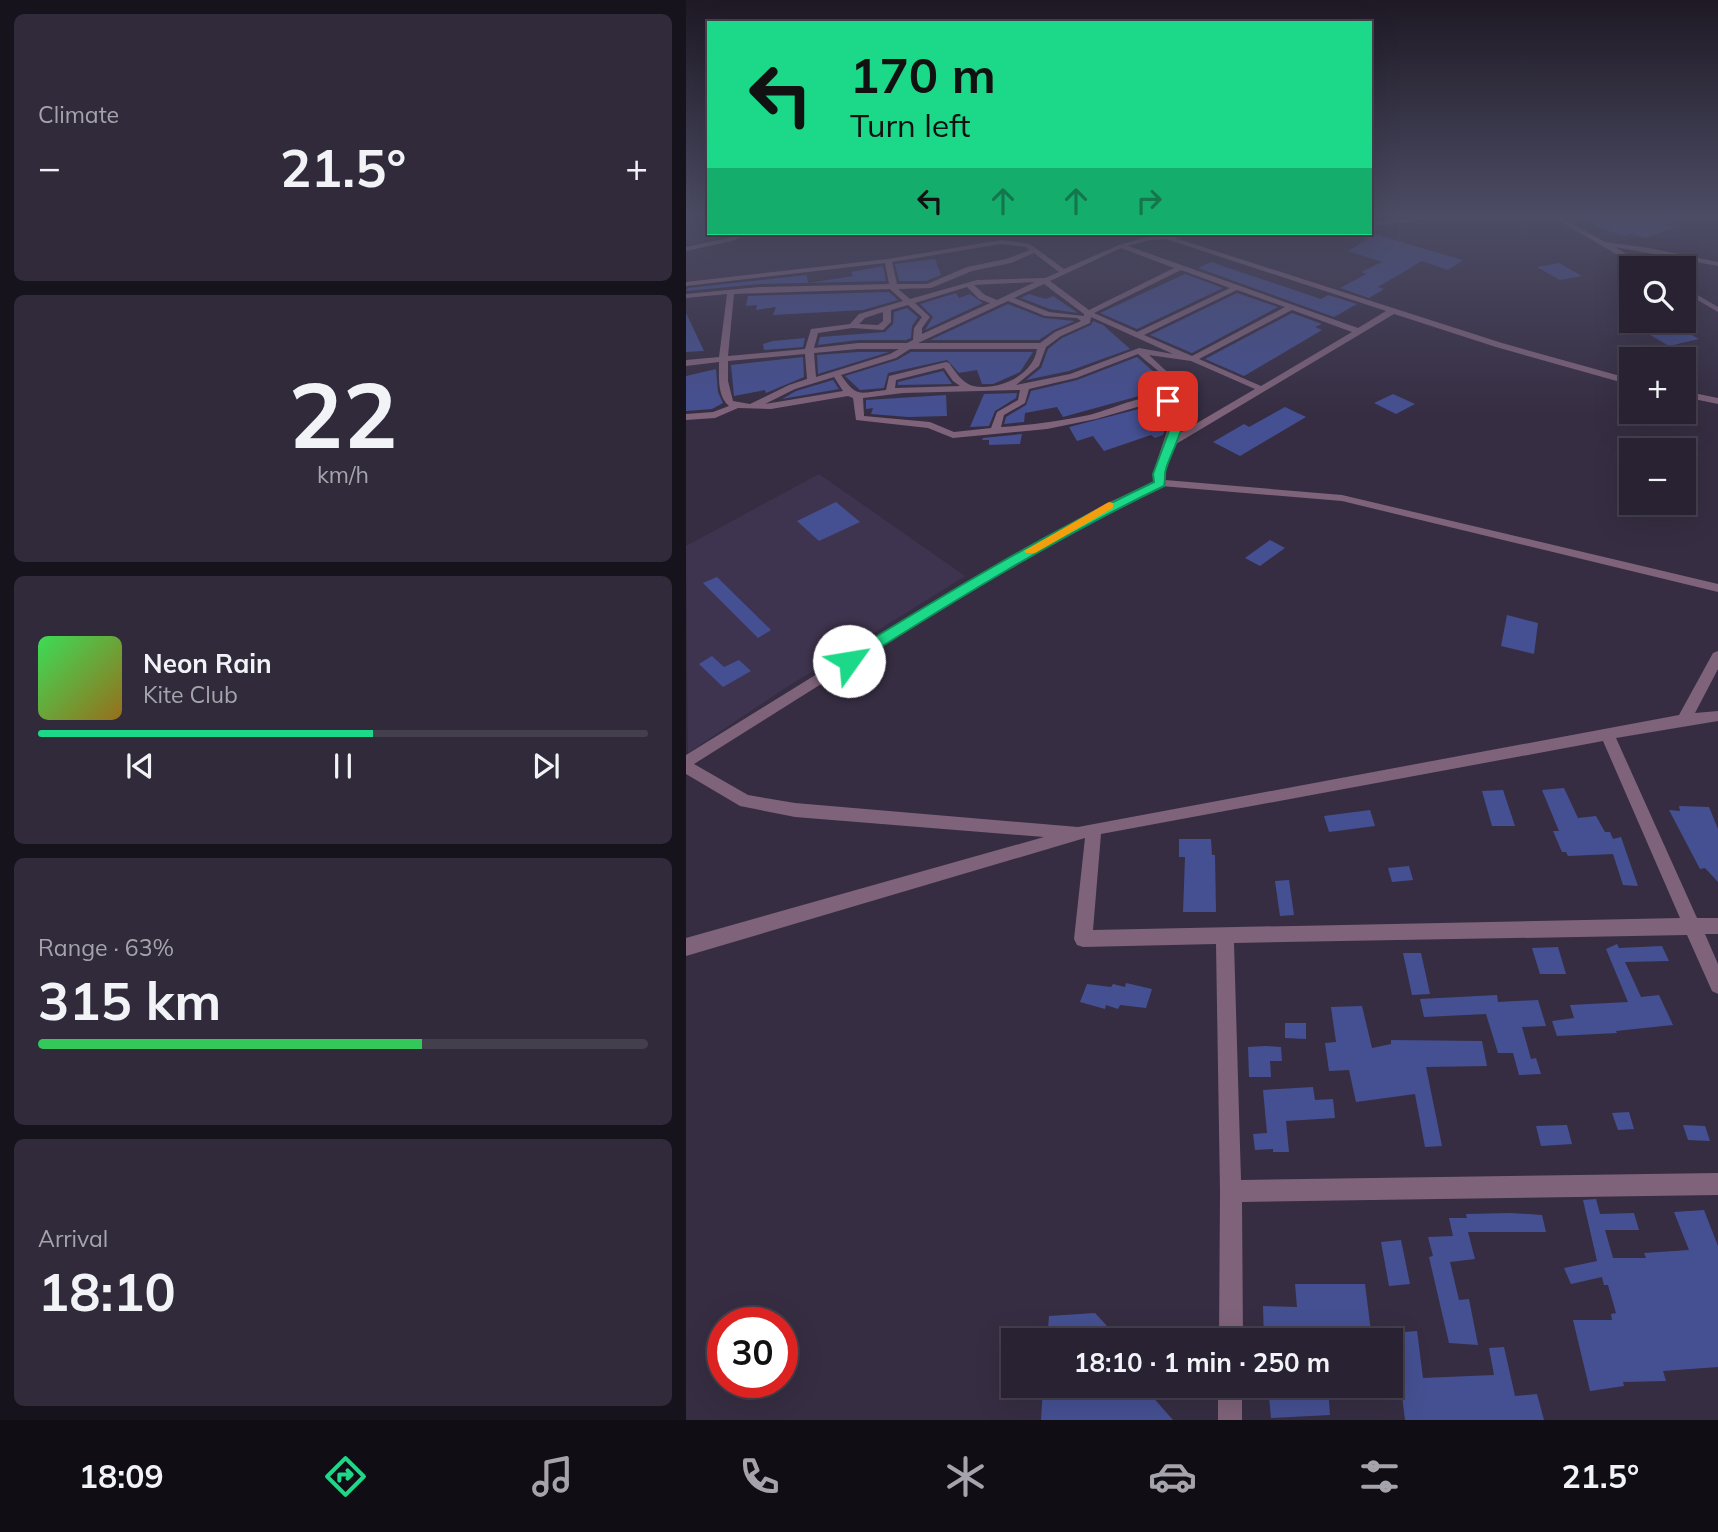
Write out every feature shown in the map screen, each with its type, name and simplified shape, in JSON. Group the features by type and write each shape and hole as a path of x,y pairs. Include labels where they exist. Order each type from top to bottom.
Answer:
{"street":[{"path":"814,282 814,288"},
{"path":"852,327 859,317 911,301 950,282"},
{"path":"686,296 731,291 892,285 944,286 982,282"},
{"path":"751,407 777,393 893,356 1040,282"},
{"path":"1047,282 1087,317"},
{"path":"686,363 809,350 917,343 1042,346 1087,317 1152,282"},
{"path":"1224,282 1359,331"},
{"path":"1307,282 1499,345 1619,379"},
{"path":"968,284 982,297 998,303"},
{"path":"892,285 899,295 911,301 926,317 918,328 917,343 937,366"},
{"path":"1137,335 1237,287"},
{"path":"731,291 723,359 724,396 729,403 736,406 751,407 890,391 1026,387 1073,376 1139,351 1192,359 1292,307"},
{"path":"1696,296 1718,310"},
{"path":"1008,299 1048,314 1087,317 1137,335 1261,389"},
{"path":"812,381 809,350 816,330 880,328 887,322 887,309"},
{"path":"1168,445 1394,310"},
{"path":"1008,386 1030,371 1042,355 1042,346"},
{"path":"1139,351 1174,382 1177,391 1173,403"},
{"path":"890,391 892,378 946,365 956,380 970,388"},
{"path":"836,374 853,394 859,418 930,425 953,435 995,432 1093,416 1158,398 1173,403 1179,410 1177,423 1159,474 1160,483"},
{"path":"995,432 1000,414 1021,401 1026,387"},
{"path":"1696,396 1718,401"},
{"path":"686,417 715,415 736,406"},
{"path":"1088,831 795,810 746,801 686,765 965,588 1109,506 1160,483 1342,498 1718,588"},
{"path":"1684,720 1718,656"},
{"path":"686,947 1088,831 1607,734 1718,716"},
{"path":"1607,734 1718,985"},
{"path":"1088,831 1083,939 1718,926"},
{"path":"1226,935 1231,1328"},
{"path":"1231,1191 1718,1184"},
{"path":"1230,1398 1230,1420"}],"shaded area":[{"path":"819,474 965,576 779,692 688,753 686,546"}],"building":[{"path":"740,282 808,282 686,291 688,288"},
{"path":"1167,282 1207,282 1223,288 1137,329 1100,313"},
{"path":"1238,282 1271,282 1321,299 1328,295 1357,304 1334,317"},
{"path":"1351,282 1386,282 1378,287 1384,289 1369,298 1340,288"},
{"path":"889,292 898,300 863,310 773,315 776,307 756,310 757,305 746,306 748,296"},
{"path":"956,293 959,298 970,294 983,303 925,330 933,317 920,304"},
{"path":"1237,293 1278,307 1192,353 1150,335"},
{"path":"1029,294 1046,299 1053,296 1078,313 1050,309 1021,298"},
{"path":"1008,304 1044,318 1075,321 1039,340 930,340"},
{"path":"907,308 918,317 912,326 911,338 818,345 820,337 885,332 893,324 894,312"},
{"path":"686,313 704,351 686,352"},
{"path":"1292,313 1322,324 1315,327 1322,330 1244,376 1205,359"},
{"path":"1093,321 1103,325 1130,349 1069,371 1026,380 1041,368 1048,349 1062,338 1091,325"},
{"path":"1647,333 1688,333 1699,339 1669,346"},
{"path":"805,338 803,347 764,350 763,344 773,341"},
{"path":"889,352 818,374 817,355"},
{"path":"911,352 1033,352 1020,372 993,384 982,384 977,370 959,373 947,360 888,373 884,388 860,390 845,376 897,360"},
{"path":"803,357 804,377 766,393 765,390 734,396 731,365"},
{"path":"1137,357 1164,381 1167,387 1161,389 1164,393 1139,396 1063,417 1057,407 1025,413 1024,422 1004,424 1006,417 1026,405 1031,391 1077,380"},
{"path":"716,369 718,392 723,403 712,409 686,411 686,376"},
{"path":"943,371 952,384 898,385 898,382"},
{"path":"833,380 839,389 782,399 796,391"},
{"path":"1017,393 1016,398 995,411 989,426 970,427 984,394"},
{"path":"1393,394 1415,404 1396,414 1374,403"},
{"path":"946,395 947,416 871,414 873,408 866,409 866,400"},
{"path":"1158,404 1168,409 1165,410 1170,415 1160,418 1167,422 1163,435 1155,438 1151,435 1104,451 1093,436 1077,441 1069,427"},
{"path":"1285,407 1306,417 1240,456 1213,442 1244,424 1249,427"},
{"path":"1022,434 1020,444 989,445 989,440 982,440 983,438"},
{"path":"836,502 860,522 819,541 797,521"},
{"path":"1270,540 1285,548 1260,566 1245,558"},
{"path":"717,577 771,630 758,638 703,583"},
{"path":"1507,615 1538,623 1534,654 1501,646"},
{"path":"712,656 724,667 739,660 751,671 723,687 699,664"},
{"path":"1564,788 1578,818 1596,816 1605,832 1610,832 1613,839 1621,837 1638,886 1623,885 1613,854 1568,856 1566,852 1562,852 1553,831 1559,831 1542,790"},
{"path":"1503,790 1515,826 1492,826 1482,791"},
{"path":"1679,806 1709,807 1718,829 1718,882 1705,868 1700,869 1669,810 1680,811"},
{"path":"1370,810 1375,826 1329,832 1324,816"},
{"path":"1179,839 1211,839 1212,855 1215,855 1216,912 1183,912 1185,857 1179,857"},
{"path":"1409,866 1413,880 1392,882 1388,868"},
{"path":"1289,880 1294,915 1280,916 1275,881"},
{"path":"1617,944 1619,948 1662,946 1669,961 1625,962 1641,997 1659,995 1673,1025 1616,1031 1617,1033 1557,1036 1552,1021 1574,1018 1570,1005 1628,1002 1606,949"},
{"path":"1558,947 1566,974 1540,974 1532,948"},
{"path":"1403,953 1421,953 1430,994 1412,995"},
{"path":"1126,983 1152,989 1146,1008 1120,1005 1118,1009 1106,1005 1105,1009 1080,1002 1087,984 1125,987"},
{"path":"1497,995 1498,1002 1538,1000 1546,1026 1522,1027 1531,1059 1536,1058 1541,1074 1519,1075 1513,1053 1498,1053 1486,1014 1424,1017 1420,999"},
{"path":"1362,1006 1372,1048 1391,1044 1391,1040 1482,1041 1487,1066 1426,1067 1442,1146 1425,1147 1415,1094 1356,1102 1349,1070 1329,1071 1325,1043 1336,1042 1331,1007"},
{"path":"1285,1023 1306,1023 1306,1039 1285,1038"},
{"path":"1248,1047 1281,1047 1282,1061 1270,1061 1271,1077 1249,1077"},
{"path":"1313,1087 1315,1100 1333,1099 1335,1118 1286,1121 1289,1152 1255,1150 1253,1134 1267,1133 1263,1090"},
{"path":"1629,1112 1634,1129 1618,1130 1612,1113"},
{"path":"1567,1125 1572,1144 1541,1146 1536,1126"},
{"path":"1683,1125 1705,1126 1710,1141 1688,1140"},
{"path":"1596,1199 1600,1214 1634,1213 1639,1230 1605,1230 1613,1258 1646,1258 1644,1253 1689,1250 1674,1212 1704,1210 1718,1246 1718,1367 1663,1371 1666,1381 1623,1382 1624,1386 1590,1391 1573,1320 1612,1320 1611,1314 1616,1313 1608,1285 1604,1285 1602,1277 1571,1284 1564,1268 1597,1261 1583,1200"},
{"path":"1466,1214 1542,1215 1546,1232 1468,1232 1475,1259 1450,1262 1459,1300 1469,1299 1478,1345 1449,1343 1429,1257 1433,1256 1428,1237 1453,1236 1449,1218 1467,1218"},
{"path":"1401,1240 1410,1284 1389,1286 1381,1242"},
{"path":"1295,1284 1365,1284 1370,1328 1264,1328 1263,1306 1297,1307"},
{"path":"1095,1313 1109,1328 1048,1328 1049,1316"},
{"path":"1417,1331 1423,1378 1494,1375 1489,1348 1504,1347 1515,1396 1537,1394 1544,1420 1405,1420 1402,1398 1403,1332"},
{"path":"1042,1398 1154,1398 1173,1420 1041,1420"},
{"path":"1269,1398 1329,1398 1330,1415 1271,1418"}],"slow traffic":[{"path":"1030,551 1109,506"}],"route":[{"path":"849,661 965,588 1085,519 1160,483 1159,474 1179,410 1177,405 1168,401"}]}
